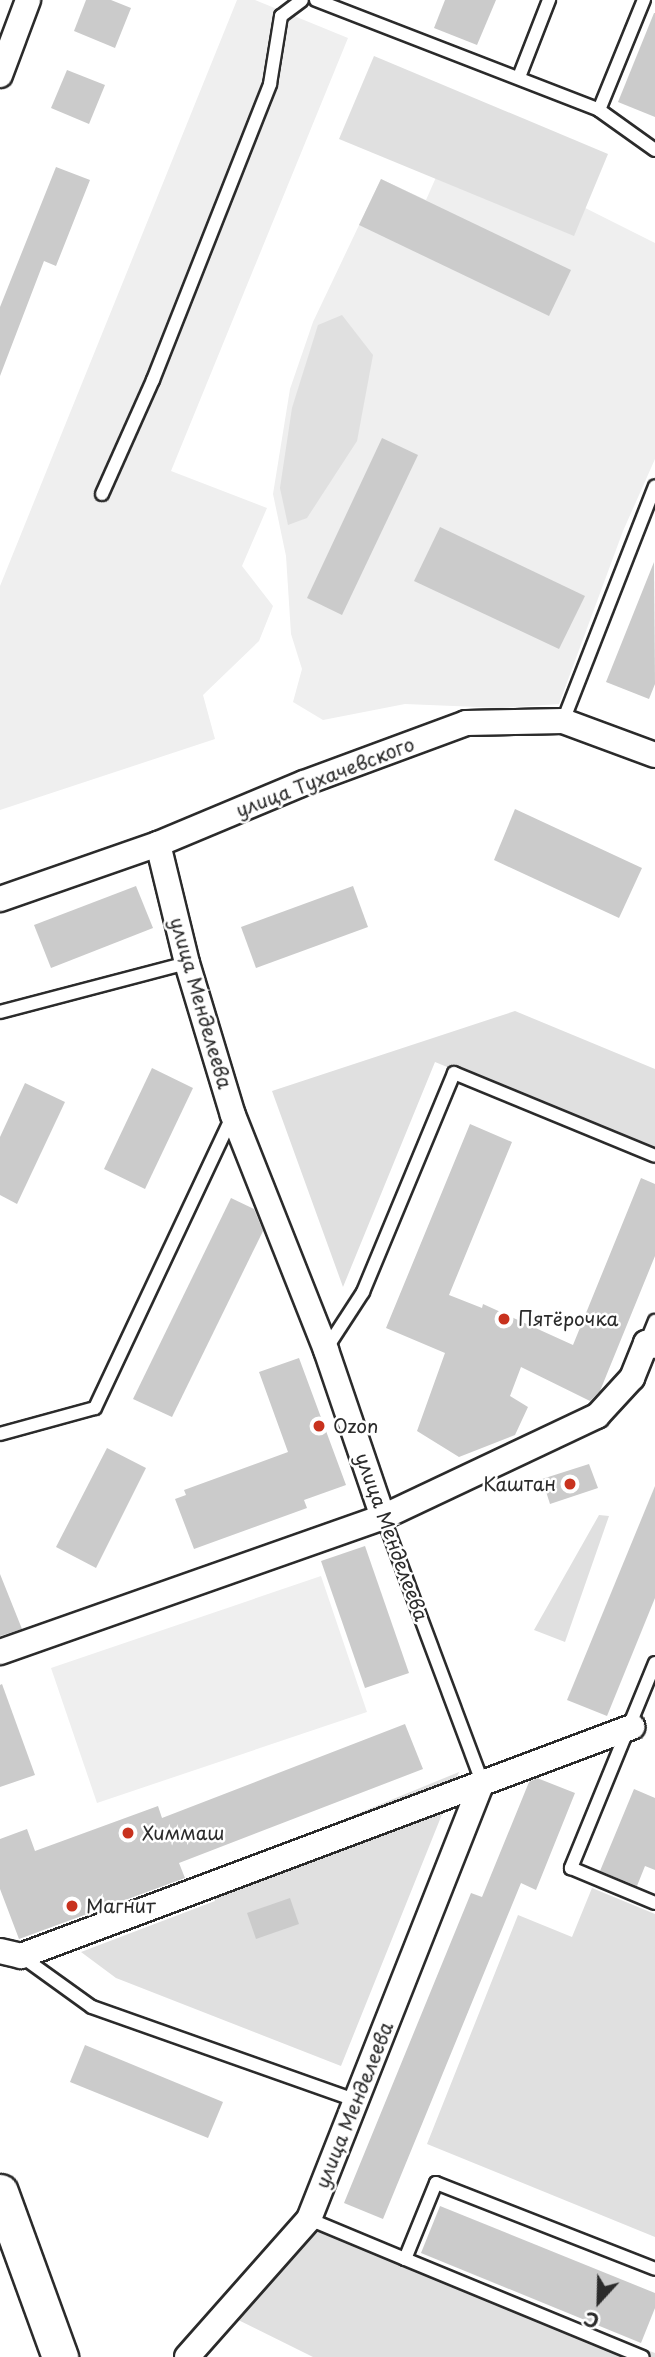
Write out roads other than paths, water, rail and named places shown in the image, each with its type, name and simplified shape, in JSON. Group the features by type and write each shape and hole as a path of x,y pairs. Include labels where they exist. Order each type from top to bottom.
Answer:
{"street":[{"path":"0,75 28,0"},
{"name":"улица Тухачевского","path":"0,899 158,844 304,783 466,723 563,721 655,755"},
{"name":"улица Менделеева","path":"158,844 187,963 233,1115 326,1350 383,1517"},
{"path":"0,1652 383,1517 597,1416 632,1378 652,1337"},
{"path":"10,1954 632,1727"},
{"name":"улица Менделеева","path":"187,2357 309,2219 482,1782"},
{"path":"0,2192 60,2357"}],"lane":[{"path":"102,495 153,380 270,84 281,16 302,0"},
{"path":"316,0 599,110 655,150"},
{"path":"519,77 549,0"},
{"path":"599,110 644,0"},
{"path":"563,721 655,486"},
{"path":"0,1012 187,963"},
{"path":"326,1350 363,1292 454,1073 655,1156"},
{"path":"0,1434 95,1408 233,1115"},
{"name":"улица Менделеева","path":"383,1517 482,1782"},
{"path":"655,1663 632,1727 571,1868 655,1903"},
{"path":"10,1954 92,2007 355,2100"},
{"path":"405,2259 436,2183 655,2269"},
{"path":"309,2219 643,2357"}],"place":[{"name":"Пятёрочка","path":"504,1319"},
{"name":"Ozon","path":"319,1426"},
{"name":"Каштан","path":"570,1484"},
{"name":"Химмаш","path":"128,1833"},
{"name":"Магнит","path":"72,1906"}]}
